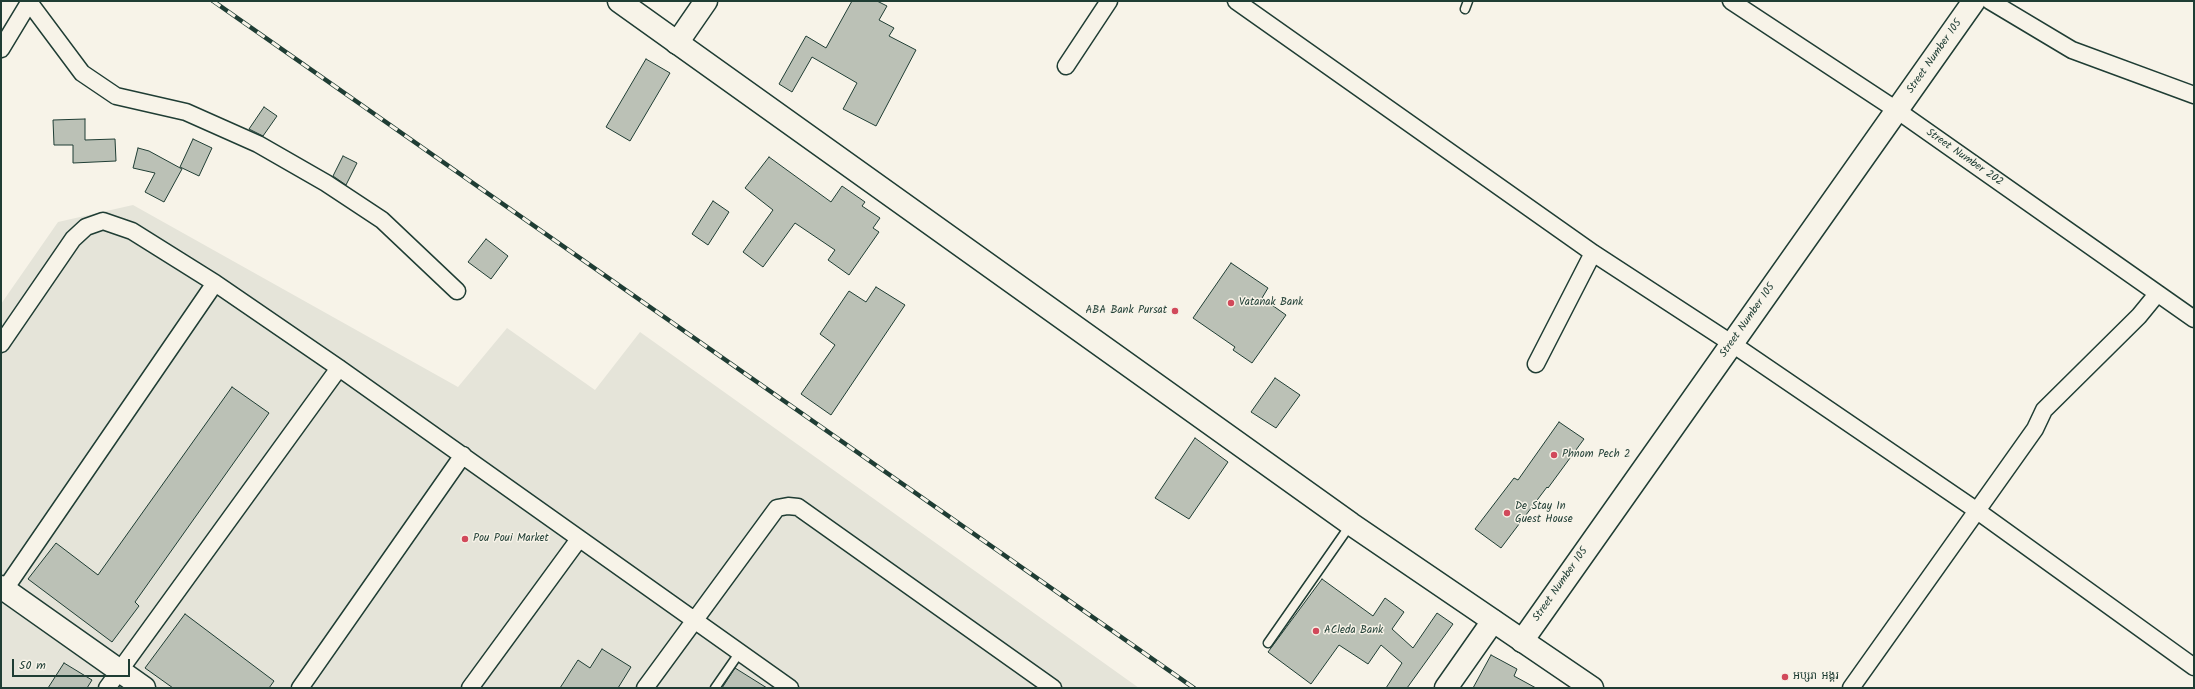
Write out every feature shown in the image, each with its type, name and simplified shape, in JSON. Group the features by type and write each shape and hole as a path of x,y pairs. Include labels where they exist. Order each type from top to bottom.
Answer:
{"main road":[{"path":"619,1 1351,524 1592,688"},
{"path":"677,43 706,1"},
{"name":"Street Number 105","path":"1522,641 1731,343 1898,111 1974,1"},
{"path":"3,588 113,679 144,688"},
{"path":"1446,688 1493,621"}],"street":[{"path":"1066,66 1109,1"},
{"path":"1236,1 1593,253 1731,343 1976,510 2194,667"},
{"name":"Street Number 202","path":"1731,1 1898,111 2194,319"},
{"path":"1990,1 2072,50 2194,95"},
{"path":"1,49 29,2 82,73 116,96 186,112 258,144 326,183 382,220 457,291"},
{"path":"1,344 74,239 86,227 103,221 132,230 215,283 339,368 790,688"},
{"path":"1536,364 1593,253"},
{"path":"3,588 215,283"},
{"path":"1850,688 2034,429 2044,410 2139,316 2158,294"},
{"path":"113,679 339,368"},
{"path":"300,688 463,456"},
{"path":"645,688 693,620 777,508 798,507 1053,688"},
{"path":"470,688 580,539"}],"lane":[{"path":"1465,9 1468,1"},
{"path":"1268,643 1351,524"},
{"path":"715,688 740,652"}],"shaded area":[{"name":"Pou Poui Market","path":"133,205 458,387 507,328 595,390 640,332 1139,688 1,688 1,304 58,222"}],"building":[{"path":"852,1 877,1 887,6 879,20 894,28 889,36 916,50 876,126 843,109 857,83 812,57 792,92 779,84 806,36 826,48"},
{"path":"646,59 670,73 630,141 606,127"},
{"path":"264,107 277,116 263,136 249,129"},
{"path":"85,119 85,140 115,139 116,161 73,163 73,145 54,145 53,120"},
{"path":"193,139 212,148 199,176 180,167"},
{"path":"138,148 149,151 182,169 164,202 145,192 155,173 133,168"},
{"path":"343,156 357,163 346,185 333,176"},
{"path":"769,157 831,202 842,186 865,202 862,206 880,218 873,228 879,232 849,275 828,260 835,250 795,223 763,267 743,252 773,210 745,188"},
{"path":"713,201 729,212 708,245 692,234"},
{"path":"486,239 508,256 491,279 468,262"},
{"name":"Vatanak Bank","path":"1231,263 1268,288 1262,298 1286,315 1252,363 1233,350 1235,347 1193,318"},
{"path":"876,287 905,305 831,415 801,394 835,345 820,334 849,291 866,302"},
{"path":"1275,378 1300,395 1276,428 1251,412"},
{"path":"232,387 269,413 135,602 139,606 112,642 28,579 56,543 98,575"},
{"path":"1559,422 1584,439 1501,548 1475,529 1514,478 1518,480"},
{"path":"1195,438 1228,462 1189,519 1155,498"},
{"path":"1322,579 1373,616 1385,598 1404,612 1392,629 1413,648 1437,613 1453,624 1407,688 1386,688 1402,663 1381,645 1368,664 1339,645 1311,684 1268,652"},
{"path":"185,614 274,681 269,688 173,688 145,668"},
{"path":"602,649 631,667 618,688 560,688 578,660 590,668"},
{"path":"1491,655 1517,669 1514,676 1536,688 1473,688"},
{"path":"64,663 92,680 87,688 48,688"},
{"path":"735,668 767,688 722,688"}],"railway":[{"path":"213,1 1194,688"}],"place":[{"name":"Vatanak Bank","path":"1231,303"},
{"name":"ABA Bank Pursat","path":"1175,311"},
{"name":"Phnom Pech 2","path":"1554,455"},
{"name":"De Stay In Guest House","path":"1507,513"},
{"name":"Pou Poui Market","path":"465,539"},
{"name":"ACleda Bank","path":"1316,631"},
{"name":"អប្សរា អង្គរ","path":"1785,677"}]}
